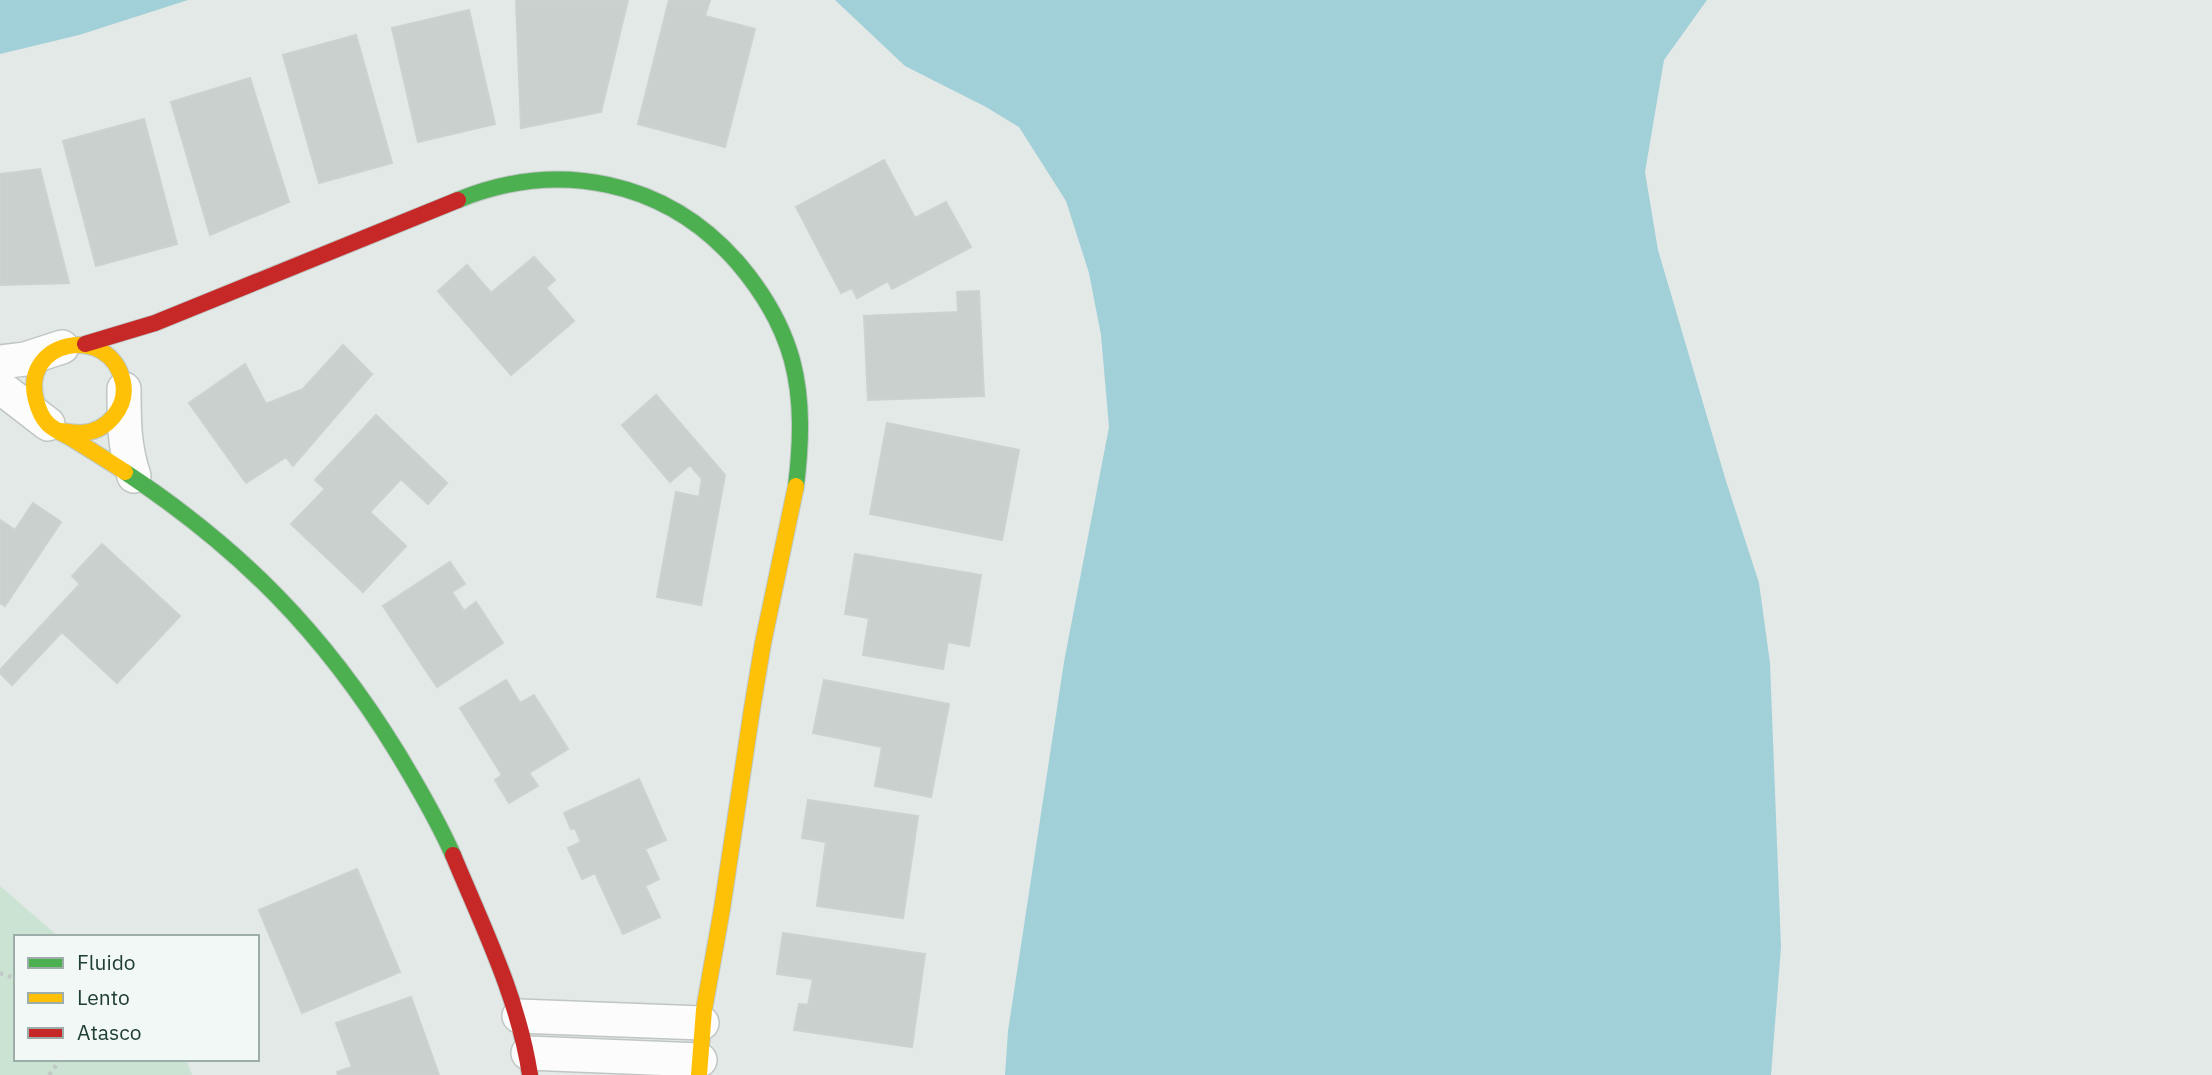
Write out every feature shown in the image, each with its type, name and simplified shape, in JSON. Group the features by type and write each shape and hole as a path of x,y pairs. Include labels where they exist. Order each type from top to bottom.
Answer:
{"street":[{"path":"0,362 25,359 155,323 485,189 526,180 572,179 622,188 654,200 689,219 718,242 746,271 772,309 789,347 798,388 802,434 796,485 761,656 702,1023 699,1068 529,1064 519,1016 477,911 438,824 393,746 344,673 287,605 229,549 134,476 54,428 0,387"},
{"path":"134,476 123,430 123,382 116,364 108,355 74,346 49,355 39,367 33,382 36,404 54,428 75,435 90,434 104,428 118,411 123,382 127,362 155,323"},
{"path":"519,1016 702,1023"}],"green space":[{"path":"0,886 57,935 14,935 14,1061 187,1061 192,1075 0,1075"}],"water":[{"path":"0,0 188,0 79,35 0,54"},
{"path":"835,0 1707,0 1664,60 1645,172 1658,250 1759,583 1770,663 1781,947 1771,1075 1005,1075 1008,1031 1064,662 1109,427 1101,335 1089,273 1066,201 1019,127 905,66"}],"building":[{"path":"516,0 628,0 601,112 521,128"},
{"path":"669,0 710,0 705,16 755,29 725,147 638,124"},
{"path":"469,10 495,124 418,142 392,28"},
{"path":"356,35 392,163 319,183 283,55"},
{"path":"250,78 289,202 210,235 171,102"},
{"path":"144,119 177,244 96,266 63,141"},
{"path":"884,160 915,218 946,202 971,247 892,289 888,281 857,298 852,288 841,293 796,207"},
{"path":"40,169 69,283 0,285 0,174"},
{"path":"534,257 555,280 546,288 574,321 511,375 438,291 467,265 491,293"},
{"path":"979,291 984,396 868,400 864,316 958,312 957,292"},
{"path":"343,345 372,374 293,466 286,457 246,483 189,403 245,364 266,404 303,389"},
{"path":"656,395 725,475 701,605 657,597 676,492 699,497 702,479 690,465 670,482 622,425"},
{"path":"376,415 447,483 428,504 401,479 370,512 406,546 363,592 291,524 325,489 315,480"},
{"path":"887,423 1019,450 1002,540 870,514"},
{"path":"33,503 61,522 5,606 0,603 0,520 15,530"},
{"path":"102,544 180,616 117,683 62,632 12,685 0,670 80,584 72,576"},
{"path":"855,554 981,575 969,646 948,642 943,669 863,655 869,618 845,614"},
{"path":"450,562 465,584 452,592 464,611 476,602 503,643 437,687 383,606"},
{"path":"506,680 520,703 534,695 568,749 529,773 538,786 509,803 495,780 502,775 460,708"},
{"path":"824,680 949,704 931,797 875,786 882,747 813,733"},
{"path":"639,779 666,840 645,849 659,879 645,886 660,917 623,934 595,873 582,879 568,848 581,842 564,813"},
{"path":"808,800 918,816 903,918 817,906 826,842 802,838"},
{"path":"357,869 400,972 302,1013 259,910"},
{"path":"783,933 925,954 912,1047 794,1030 799,1004 808,1005 813,979 777,974"},
{"path":"411,997 439,1075 338,1075 337,1072 352,1067 336,1023"}],"traffic: fast":[{"path":"458,200 496,188 534,181 572,180 608,185 644,196 678,212 709,235 738,263 755,285 777,321 788,347 796,375 799,407 800,438 796,486"},
{"path":"125,472 167,501 243,563 309,631 340,669 397,752 434,815 453,855"}],"traffic: slow":[{"path":"60,431 90,432 107,423 119,409 124,391 123,382 115,363 102,351 86,346 69,346 53,352 41,363 35,380 36,400 42,416 50,426 125,472"},
{"path":"699,1075 704,1010 752,709 796,486"}],"traffic: jam":[{"path":"85,344 155,323 458,200"},
{"path":"453,855 508,990 530,1075"}]}
